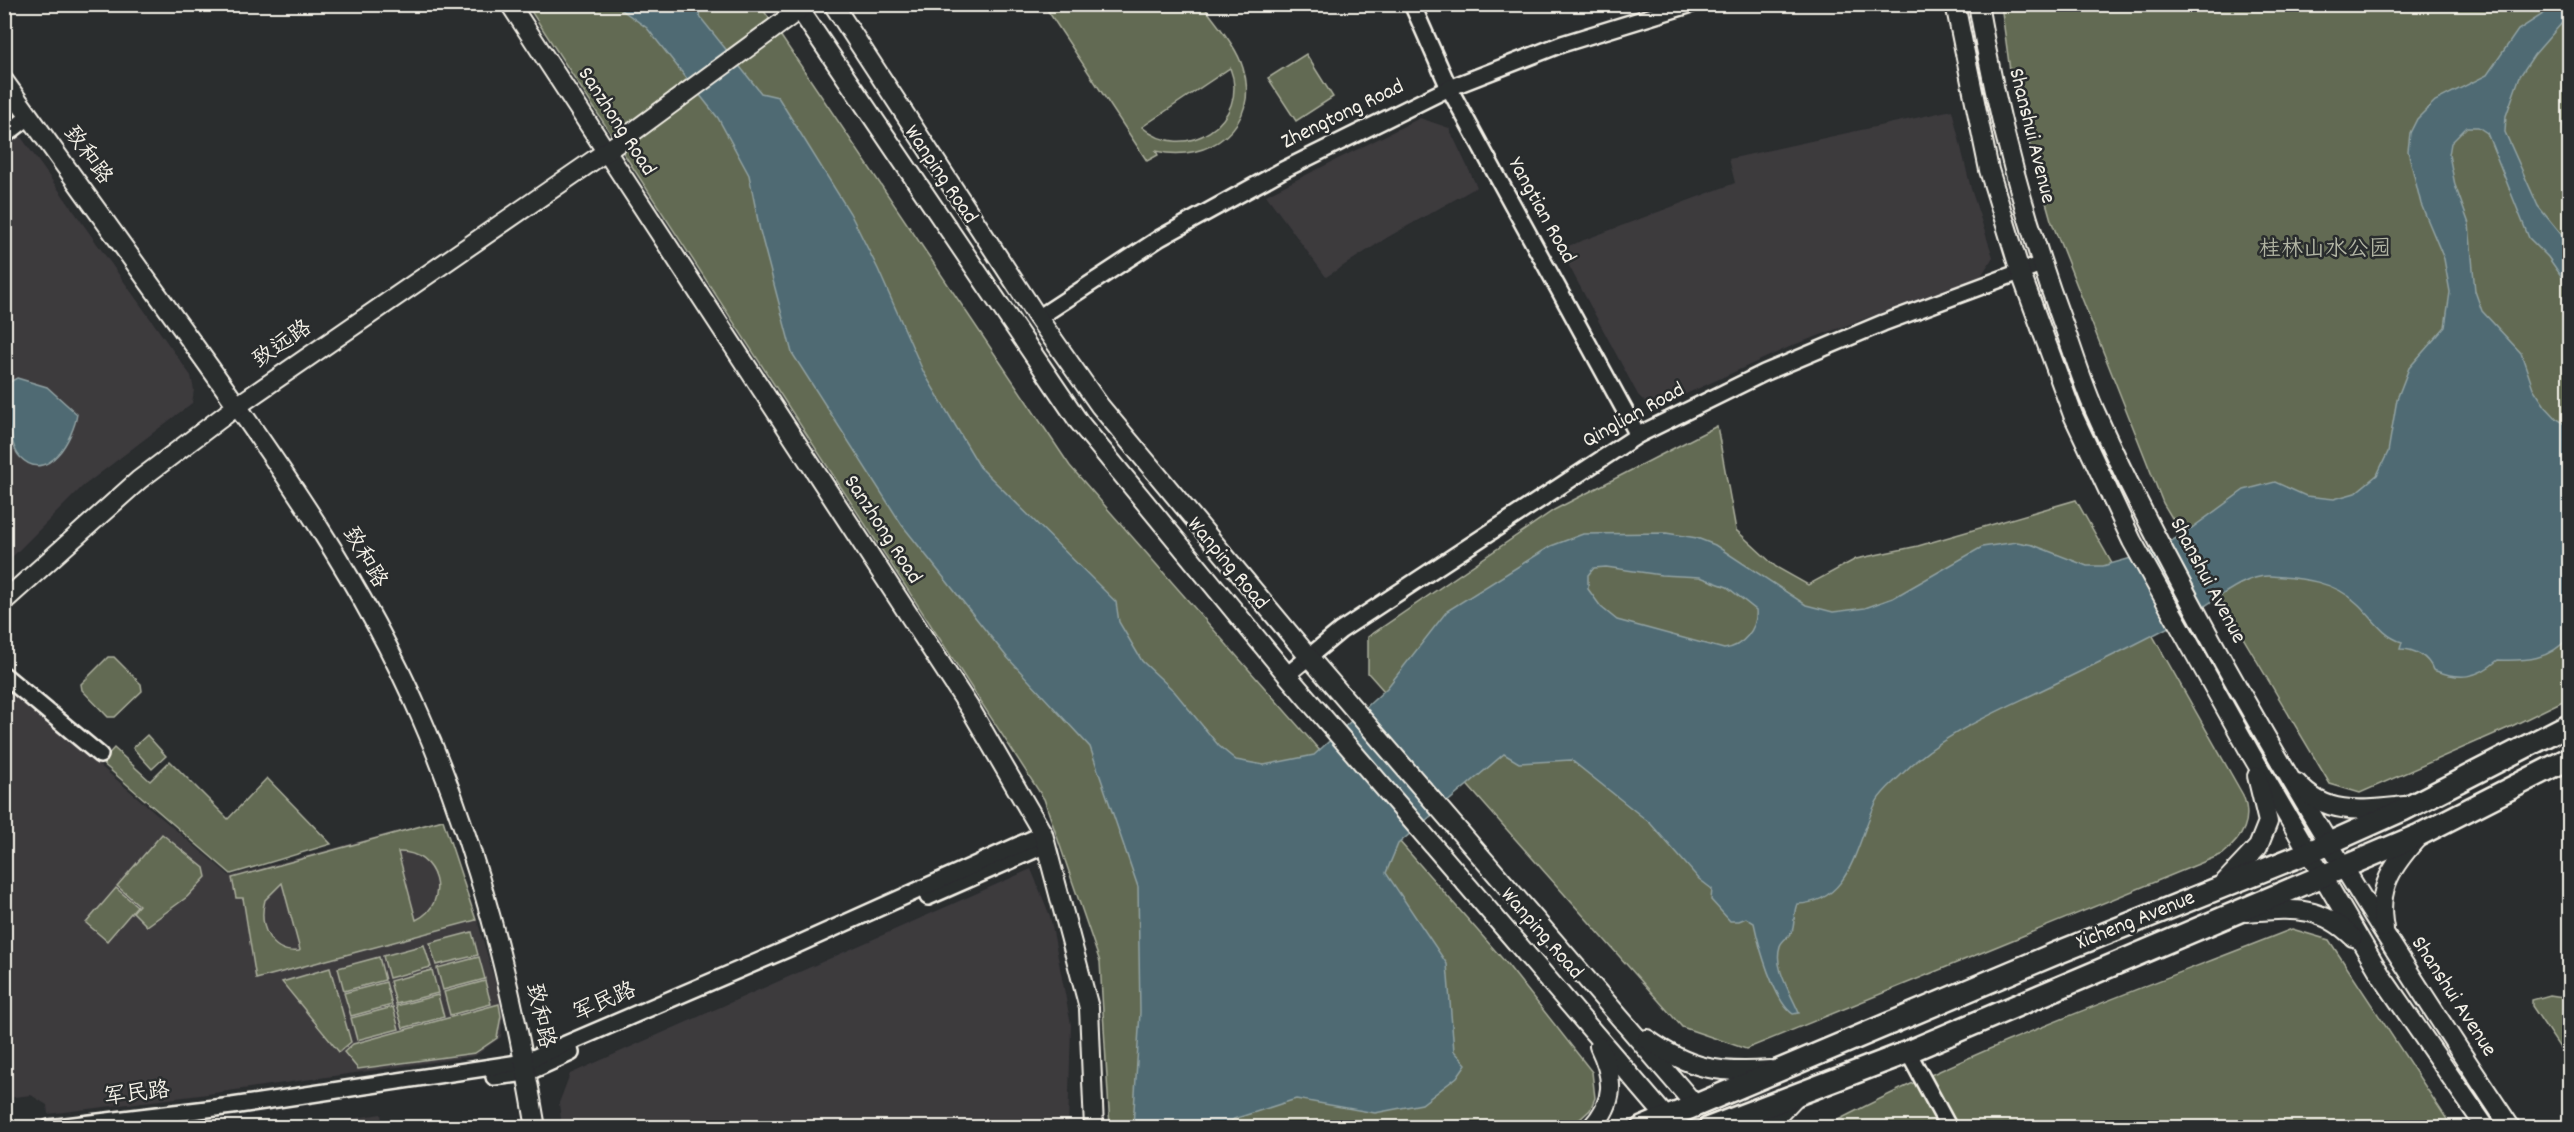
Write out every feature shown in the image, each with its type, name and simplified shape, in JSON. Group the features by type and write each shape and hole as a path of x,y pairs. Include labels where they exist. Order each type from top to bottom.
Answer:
{"highway":[{"name":"Xicheng Avenue","path":"1642,1128 1671,1123 1696,1106 2057,953 2318,848 2413,806 2570,724"},
{"name":"Xicheng Avenue","path":"1711,1127 1903,1054 2342,868 2421,834 2570,758"},
{"path":"1696,1106 1711,1127"}],"main road":[{"name":"Sanzhong Road","path":"510,4 971,710 1045,840 1089,1008 1094,1128"},
{"name":"Wanping Road","path":"833,4 1038,318 1100,406 1309,657 1696,1106"},
{"name":"Shanshui Avenue","path":"1955,4 1989,170 2020,271 2073,415 2132,541 2251,754 2318,848 2342,868 2511,1128"},
{"name":"Shanshui Avenue","path":"1978,4 2010,164 2041,264 2093,407 2152,531 2281,763 2318,848 2322,876 2365,949 2482,1126"},
{"name":"致远路","path":"4,601 139,480 237,406 607,151 801,6"},
{"name":"Wanping Road","path":"801,6 1078,422 1287,675 1671,1123"},
{"name":"致和路","path":"4,81 237,406 334,551 419,712 477,863 496,931 536,1128"},
{"path":"2218,888 2238,872 2258,847 2268,822 2251,754"},
{"path":"2281,763 2302,788 2328,806 2346,811 2413,806"},
{"path":"2385,936 2380,910 2386,881 2402,855 2421,834"},
{"path":"2235,913 2279,909 2316,911 2343,927 2365,949"},
{"path":"1624,1022 1665,1051 1692,1065 1745,1072 1784,1070"},
{"path":"1591,1128 1608,1103 1610,1087 1608,1064 1592,1031"},
{"path":"1766,1128 1798,1094"}],"street":[{"name":"Yangtian Road","path":"1412,4 1449,88 1638,435"},
{"name":"Zhengtong Road","path":"1038,318 1160,238 1283,170 1449,88 1562,44 1692,4"},
{"path":"4,136 30,116"},
{"name":"Qinglian Road","path":"1287,675 1340,631 1638,435 1764,373 2041,264"},
{"path":"4,675 100,755"},
{"name":"军民路","path":"111,1128 525,1067 792,948 1045,840"},
{"path":"1903,1054 1942,1128"},
{"path":"1903,1054 1949,1128"},
{"name":"军民路","path":"50,1128 525,1067"}],"shaded area":[{"path":"1952,110 1971,189 1993,257 1981,276 1796,344 1664,404 1648,405 1638,395 1560,249 1735,183 1729,159"},
{"path":"4,113 191,376 194,390 192,403 82,487 5,564"},
{"path":"1420,118 1449,128 1477,187 1388,237 1326,277 1266,195"},
{"path":"5,685 230,876 443,819 476,916 499,996 503,1016 501,1037 475,1056 200,1095 48,1114 47,1105 31,1095 7,1098 5,1101"},
{"path":"1031,869 1050,916 1071,1025 1068,1127 562,1127 559,1103 570,1074"},
{"path":"381,1114 383,1127 302,1127"}],"green space":[{"path":"527,5 760,5 1070,466 1507,964 1592,1072 1595,1098 1590,1110 1580,1119 1558,1128 1110,1127 1100,962 1044,799"},
{"path":"1044,5 1060,5 1061,8 1066,5 1203,5 1231,43 1243,68 1247,88 1244,107 1237,123 1226,136 1212,145 1194,152 1176,154 1156,151 1158,155 1147,161","holes":["1230,68 1234,87 1231,105 1222,120 1210,132 1194,139 1176,141 1159,138 1142,127"]},
{"name":"桂林山水公园","path":"2001,5 2569,5 2569,698 2508,728 2360,793 2330,784 2163,503 2051,220 2011,78"},
{"path":"1306,54 1333,97 1296,121 1268,78"},
{"path":"1717,426 1736,530 1776,567 1808,585 1856,559 1918,546 2076,500 2243,795 2247,813 2241,835 2223,854 1746,1049 1682,1027 1368,673 1368,637 1554,510"},
{"path":"108,657 114,657 141,684 142,691 115,717 108,717 82,690 81,684"},
{"path":"147,735 166,756 152,769 133,748"},
{"path":"114,748 150,781 170,761 228,819 267,778 331,844 231,874 101,762"},
{"path":"443,820 476,920 256,979 243,898 236,898 232,878","holes":["398,852 412,854 423,859 431,868 436,879 437,890 434,902 427,912 416,920","282,883 300,950 299,951 280,948 265,928 263,919 265,900"]},
{"path":"162,834 204,868 206,877 187,897 147,926 133,912 139,905 117,886"},
{"path":"116,888 137,906 107,941 86,923"},
{"path":"2292,929 2329,940 2452,1127 1823,1128 1996,1046"},
{"path":"472,932 478,955 436,965 430,943"},
{"path":"424,945 431,967 389,978 383,956"},
{"path":"379,957 385,980 344,991 338,968"},
{"path":"479,957 485,979 443,990 437,968"},
{"path":"330,968 351,1042 339,1052 282,982"},
{"path":"432,970 438,993 396,1004 390,981"},
{"path":"485,981 491,1004 450,1015 444,992"},
{"path":"386,982 392,1005 351,1016 344,993"},
{"path":"438,995 444,1017 403,1028 396,1006"},
{"path":"2550,995 2563,997 2569,1003 2569,1056 2562,1051 2532,1006 2532,1000"},
{"path":"499,1004 501,1016 497,1038 475,1053 358,1069 344,1052 353,1044"},
{"path":"393,1007 399,1029 357,1040 351,1018"}],"water":[{"path":"615,5 697,5 700,17 761,93 778,97 850,213 878,269 924,373 980,467 1116,602 1119,622 1142,661 1174,691 1219,746 1236,760 1264,765 1314,755 1387,688 1447,611 1551,546 1583,534 1666,533 1697,538 1715,545 1806,605 1833,612 1865,608 1893,598 1982,547 2017,542 2033,545 2087,566 2103,566 2149,553 2182,535 2244,490 2275,482 2306,496 2334,499 2355,493 2377,475 2388,452 2397,399 2409,368 2445,327 2450,292 2444,259 2421,204 2408,151 2410,133 2417,119 2435,101 2487,75 2518,30 2557,5 2569,5 2569,20 2561,24 2534,55 2520,76 2506,116 2505,132 2538,206 2569,244 2569,287 2548,257 2529,238 2487,133 2478,127 2467,127 2451,143 2449,155 2455,185 2469,224 2475,291 2482,311 2521,353 2533,388 2545,406 2557,419 2569,426 2569,637 2554,650 2537,658 2498,660 2475,674 2451,675 2433,670 2420,654 2400,649 2402,642 2389,636 2349,596 2339,590 2317,582 2294,578 2270,576 2248,580 2192,615 1949,737 1916,761 1891,784 1877,801 1850,867 1841,881 1830,893 1816,901 1797,904 1792,931 1781,944 1778,954 1781,972 1799,1013 1793,1014 1786,1007 1774,986 1754,923 1746,918 1730,921 1711,900 1712,889 1699,879 1650,823 1571,760 1519,763 1504,754 1398,844 1386,873 1447,964 1454,1051 1466,1064 1457,1077 1422,1104 1375,1113 1296,1099 1234,1119 1224,1127 1133,1127 1140,1012 1138,887 1090,747 1006,656 902,525 792,353 760,231 749,175 718,118 647,28","holes":["1606,567 1661,575 1700,577 1727,587 1756,610 1752,630 1743,641 1724,649 1617,620 1601,607 1588,589 1588,575 1594,568"]},
{"path":"17,378 47,387 77,414 71,434 58,455 50,462 40,466 30,464 20,457 10,433 6,384"}]}
